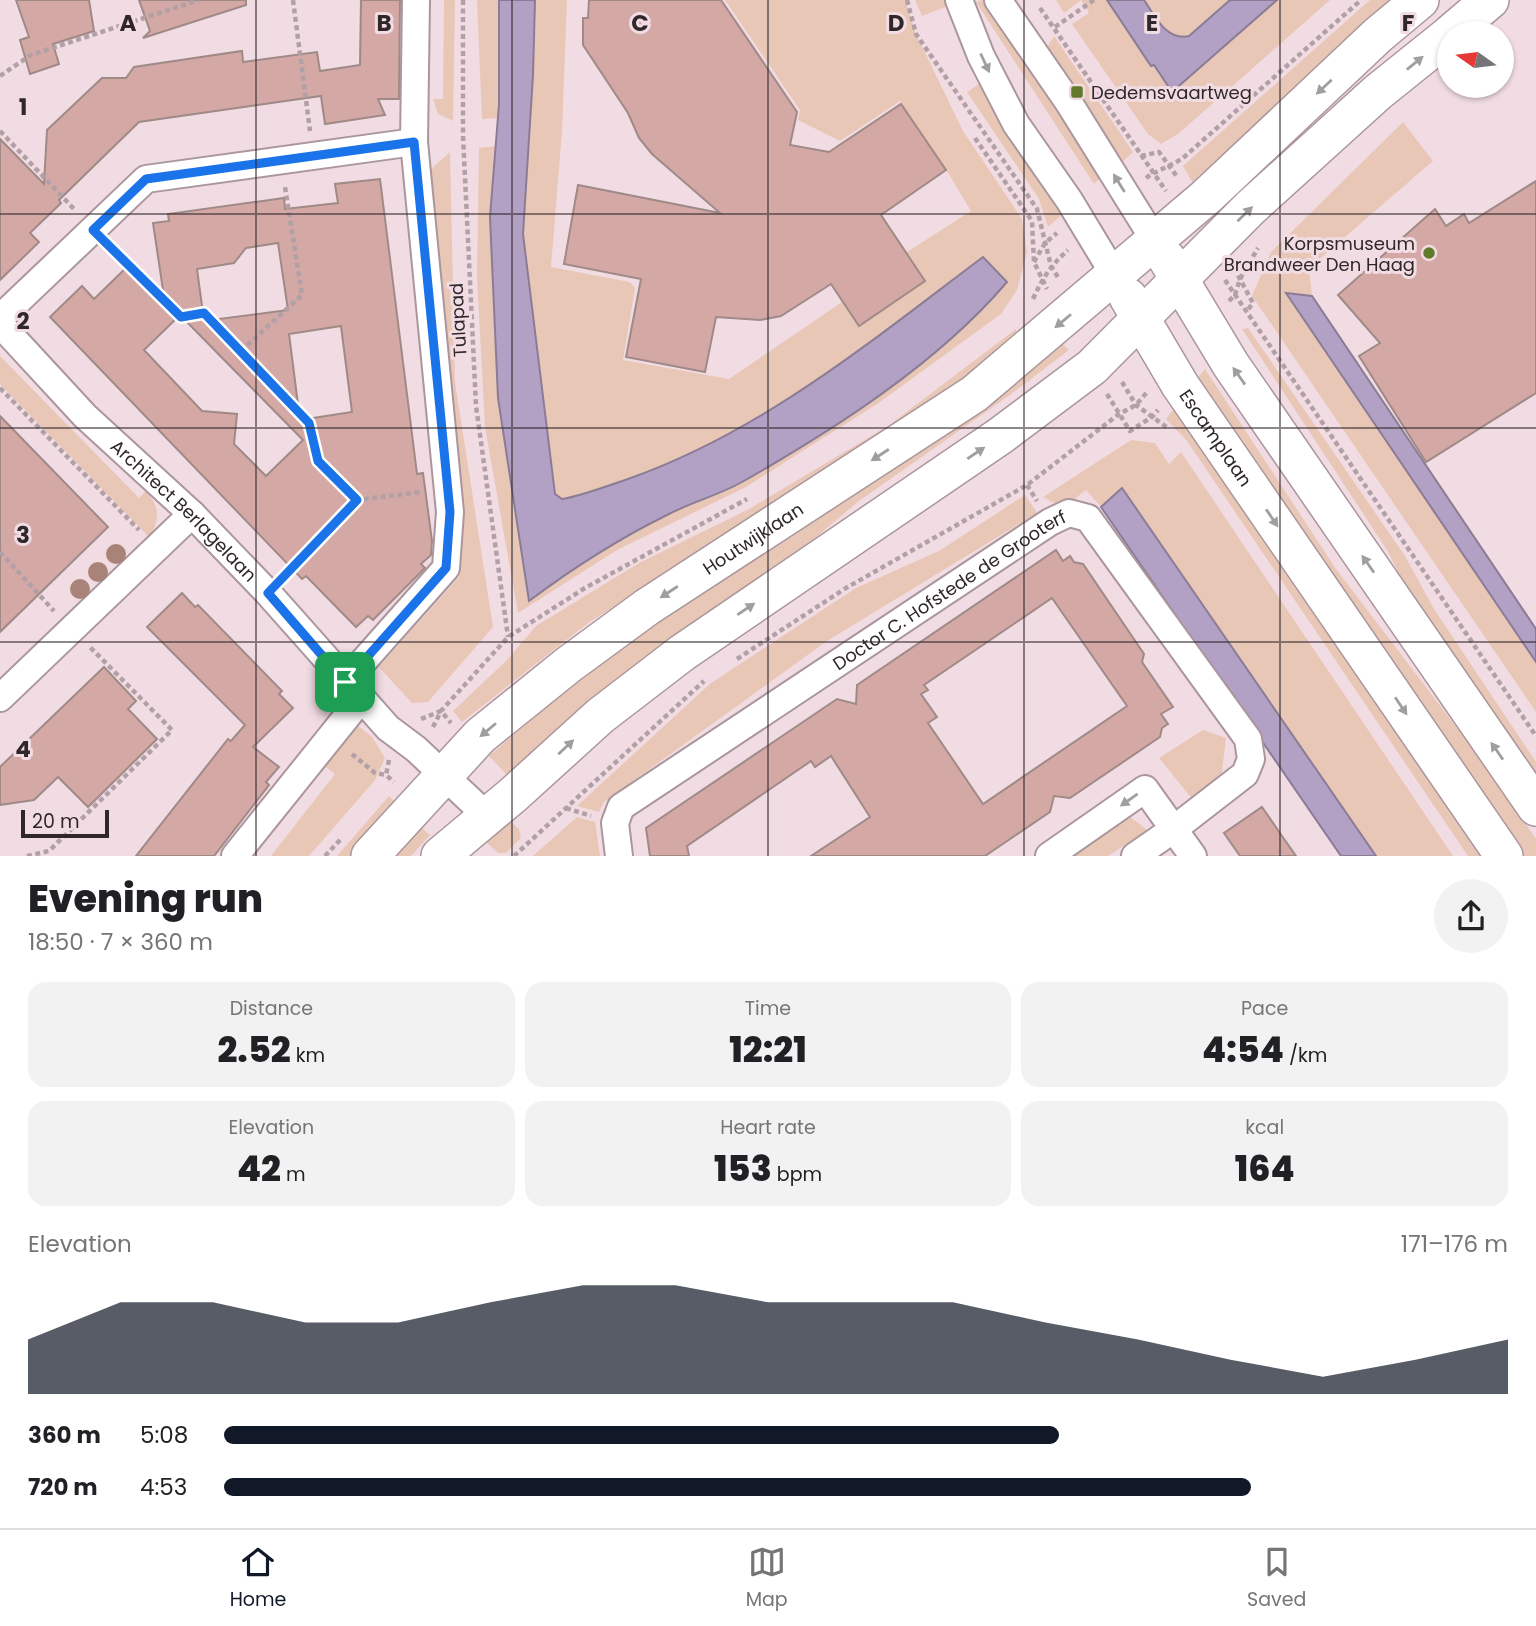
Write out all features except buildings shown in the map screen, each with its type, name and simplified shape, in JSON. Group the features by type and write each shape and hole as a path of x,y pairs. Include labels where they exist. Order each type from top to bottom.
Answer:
{"main road":[{"path":"1420,0 1378,35 1206,197 1155,241 1231,365 1536,807"},
{"path":"1465,21 1490,0"},
{"path":"440,856 600,716 672,660 1000,436 1092,367 1250,208 1378,92 1437,44"},
{"name":"Houtwijklaan","path":"370,856 480,736 568,665 647,607 974,394 1155,241"},
{"name":"Escamplaan","path":"1115,276 1180,385 1504,856"}],"street":[{"path":"235,856 331,735 353,690 446,568 450,512 414,142 416,0"},
{"name":"Escamplaan","path":"959,0 981,56 1016,124 1069,200 1115,276"},
{"path":"998,0 1069,103 1155,241"},
{"path":"0,318 146,179 414,142"},
{"name":"Architect Berlagelaan","path":"0,324 85,416 192,514 268,593 388,728 416,749 487,816"},
{"name":"Doctor C. Hofstede de Grooterf","path":"619,856 615,823 621,807 1027,538 1069,513 1088,518 1248,739 1251,759 1245,774 1135,856"},
{"path":"0,698 192,514"},
{"path":"1049,856 1145,789 1193,856"}],"path":[{"path":"0,76 31,55 199,0"},
{"path":"293,0 313,156"},
{"name":"Tulapad","path":"463,0 463,136 476,405 508,637"},
{"path":"907,0 916,34 1037,209 1045,243"},
{"path":"1035,0 1153,173 1170,167 1183,158 1360,0"},
{"path":"1055,27 1092,1"},
{"path":"0,131 93,230 181,317 204,313 241,351 309,423 318,461 357,500"},
{"path":"241,351 302,295 281,161"},
{"path":"1031,303 1041,279 1051,266"},
{"path":"1235,295 1536,736"},
{"path":"0,388 157,548"},
{"path":"730,663 846,588 1027,485 1119,414 1136,405"},
{"path":"268,593 357,500 448,488"},
{"name":"Houtwijklaan","path":"434,725 441,711 508,637 585,588 754,495"},
{"path":"0,552 172,730 49,851 27,856"},
{"path":"514,856 707,678"},
{"path":"331,735 375,773 386,775"}],"shaded area":[{"path":"444,0 455,0 453,121 438,114 433,99 443,99"},
{"path":"477,0 499,0 498,118 482,119"},
{"path":"499,0 535,0 523,234 555,494 562,499 628,479 677,459 770,410 857,352 983,257 1007,282 949,340 883,393 848,417 742,482 678,510 615,543 529,601 498,398 490,217 499,104"},
{"path":"535,0 567,0 562,132 551,267 630,282 635,288 623,360 729,379 842,302 859,327 926,281 907,252 971,211 900,101 840,141 798,120 800,110 725,0 905,0 916,34 963,131 1022,219 1027,252 1017,290 1001,314 877,404 746,487 617,550 518,613 485,427 477,277 479,148 496,146 490,217 511,492 530,600 598,554 670,513 739,483 873,400 942,345 1007,282 842,364 729,435 672,463 581,495 562,499 555,494 523,234"},
{"path":"915,0 949,0 951,5 922,16"},
{"path":"982,0 1102,176 1094,184 976,2"},
{"path":"1056,0 1081,0 1064,13"},
{"path":"1081,0 1330,0 1178,134 1161,144 1148,134 1072,24 1089,13"},
{"path":"1107,0 1144,0 1162,26 1181,37 1189,36 1230,0 1277,0 1172,92 1154,65 1151,66"},
{"path":"1370,0 1398,0 1193,183 1183,166"},
{"path":"1054,36 1133,152 1117,167 1042,56"},
{"path":"982,82 1065,212 1048,227 1039,199 967,92"},
{"path":"1403,122 1433,161 1309,268 1312,296 1286,294 1536,663 1536,712 1252,296 1271,252"},
{"path":"450,152 455,382 493,627 428,702 412,703 379,667 459,577 450,512 428,172"},
{"path":"1286,293 1312,296 1536,629 1536,662"},
{"path":"1248,328 1405,556 1434,609 1536,762 1536,787 1423,621 1387,550 1242,329"},
{"path":"1016,329 1016,341 894,433 588,623 462,722 453,711 506,661 536,626 639,563 749,509 888,426"},
{"path":"1062,343 1069,350 859,501 753,590 510,778 489,756 586,673 676,607"},
{"path":"0,356 139,498 146,491 157,514 150,538 0,384"},
{"path":"1205,369 1336,569 1493,775 1536,839 1536,856 1523,856 1224,417 1192,384"},
{"path":"1179,402 1488,856 1468,856 1187,441 1166,419"},
{"path":"1131,440 1155,443 1169,464 1181,452 1453,856 1376,856 1123,488 1101,507 1086,490 1063,508 1043,497"},
{"path":"1122,488 1376,856 1341,856 1101,507"},
{"path":"1025,495 1037,513 827,641 604,802 599,812 577,806 711,683 856,588 939,551"},
{"path":"355,723 372,737 385,758 375,780 309,856 271,856 335,774 319,762"},
{"path":"1203,730 1226,738 1221,780 1193,800 1159,758"},
{"path":"389,796 397,804 351,856 337,856"},
{"path":"1129,816 1147,830 1108,856 1071,856"},
{"path":"577,817 595,822 600,856 533,856"},
{"path":"508,819 519,829 521,838 506,853 498,853 485,841"},
{"path":"416,823 430,835 411,856 388,856"}],"place":[{"name":"Dedemsvaartweg","path":"1077,92"},
{"name":"Korpsmuseum Brandweer Den Haag","path":"1429,253"}],"route":[{"path":"414,142 450,512 446,568 345,682 268,593 357,500 318,461 309,423 204,313 181,317 93,230 146,179 414,142"}]}
